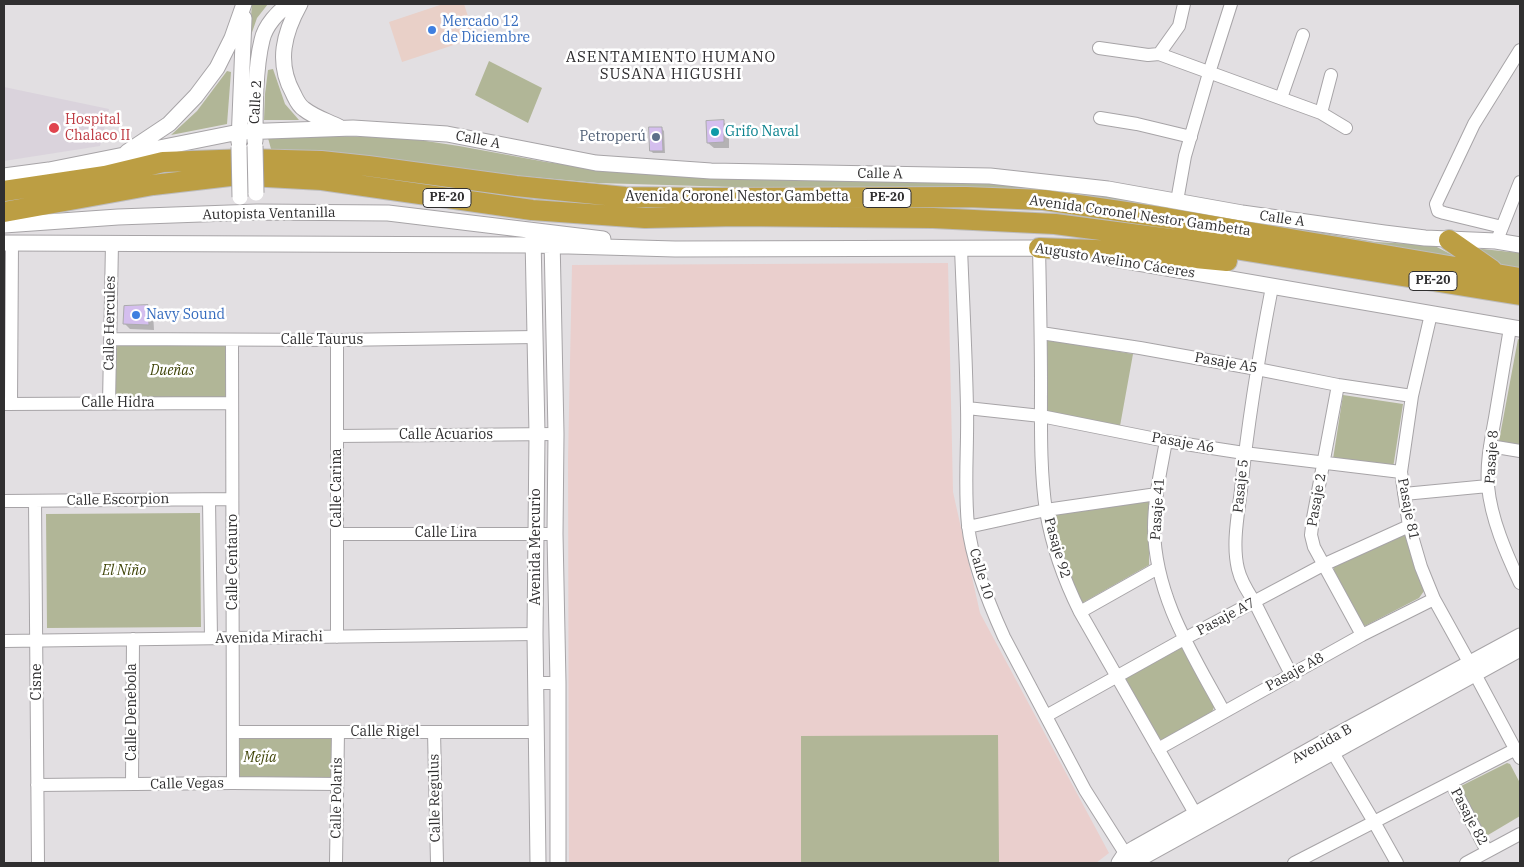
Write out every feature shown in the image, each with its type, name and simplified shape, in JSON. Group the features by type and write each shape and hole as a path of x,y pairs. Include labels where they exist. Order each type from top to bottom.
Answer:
{"highway":[{"name":"PE-20","path":"4,191 105,176 163,162 249,155"},
{"name":"PE-20","path":"4,212 153,185 230,176 249,155"},
{"name":"Avenida Coronel Nestor Gambetta","path":"249,155 322,180 532,210 645,218 737,216 933,218 1056,224 1185,241 1520,295"},
{"name":"Avenida Coronel Nestor Gambetta","path":"249,155 368,166 516,186 625,197 966,197 1044,200 1167,218 1520,278"},
{"path":"1449,240 1498,274"},
{"path":"1040,248 1122,251 1207,258 1289,269 1346,268"}],"street":[{"path":"241,213 240,197 249,155 244,4"},
{"path":"120,156 169,124 196,96 217,68 228,47 244,4"},
{"name":"Calle 2","path":"257,212 249,155 262,39 273,20 290,4"},
{"path":"300,4 288,29 284,46 283,64 289,86 299,105 304,110 342,129"},
{"path":"1159,54 1179,26 1184,4"},
{"path":"1177,201 1190,137 1231,4"},
{"path":"1281,98 1303,34"},
{"path":"1099,48 1159,54 1321,113 1346,128"},
{"path":"1502,227 1444,214 1438,211 1436,204 1474,124 1520,50"},
{"path":"1321,113 1332,75"},
{"path":"1100,118 1137,124 1190,137"},
{"name":"Calle A","path":"249,155 342,129 447,134 596,163 711,171 990,176 1108,189 1252,214 1392,234 1520,245"},
{"path":"4,176 48,170 120,156 249,155"},
{"path":"1496,242 1520,182"},
{"name":"Autopista Ventanilla","path":"4,225 118,217 257,212 388,214 533,238"},
{"name":"Autopista Ventanilla","path":"8,243 112,244 533,238"},
{"name":"Augusto Avelino Cáceres","path":"533,238 675,249 1040,248 1272,286 1515,329"},
{"name":"Avenida Mercurio","path":"533,238 537,434 535,634 538,863"},
{"name":"Avenida Mercurio","path":"552,239 556,434 554,534 558,683 558,863"},
{"path":"7,404 8,243"},
{"name":"Calle Hercules","path":"109,403 112,244"},
{"name":"Calle 10","path":"961,248 967,408 966,500 968,527 974,552 993,614 1004,637 1085,790 1125,860"},
{"name":"Pasaje 92","path":"1040,248 1043,476 1046,510 1058,560 1069,590 1080,612 1196,815"},
{"name":"Pasaje 5","path":"1272,286 1244,453 1236,550 1242,581 1291,674"},
{"name":"Pasaje 81","path":"1431,314 1412,396 1401,472 1409,526 1421,567 1434,599 1518,754"},
{"name":"Pasaje 8","path":"1515,329 1490,446 1488,486 1500,533 1520,583"},
{"name":"Pasaje A5","path":"1041,333 1140,348 1257,368 1338,385 1412,396"},
{"name":"Calle Taurus","path":"110,339 337,340 535,337"},
{"name":"Calle Centauro","path":"232,340 233,783"},
{"name":"Calle Carina","path":"337,340 338,637"},
{"name":"Pasaje 2","path":"1338,385 1311,536 1314,547 1362,635"},
{"name":"Calle Hidra","path":"7,404 232,403"},
{"name":"Pasaje A6","path":"967,408 1041,416 1166,441 1244,453 1401,472"},
{"name":"Calle Acuarios","path":"337,436 556,434"},
{"name":"Pasaje 41","path":"1166,441 1157,494 1154,526 1158,568 1170,608 1184,639 1224,712"},
{"path":"1490,446 1520,451"},
{"path":"1404,494 1488,486"},
{"path":"968,527 1046,510 1157,494"},
{"name":"Calle Escorpion","path":"4,501 232,499"},
{"path":"209,500 211,638"},
{"name":"Cisne","path":"36,501 38,863"},
{"name":"Pasaje A7","path":"1046,716 1184,639 1324,565 1409,526"},
{"name":"Calle Lira","path":"337,534 554,534"},
{"path":"1080,612 1158,568"},
{"name":"Pasaje A8","path":"1158,749 1362,635 1434,599"},
{"name":"Avenida Mirachi","path":"4,641 535,634"},
{"name":"Avenida B","path":"1473,669 1520,636"},
{"name":"Calle Denebola","path":"132,784 133,640"},
{"name":"Avenida B","path":"1125,860 1473,669 1520,649"},
{"path":"536,683 558,683"},
{"name":"Calle Rigel","path":"233,732 536,732"},
{"name":"Calle Polaris","path":"336,863 338,732"},
{"name":"Calle Regulus","path":"434,732 437,863"},
{"path":"1329,747 1397,863"},
{"name":"Avenida B","path":"1125,860 1196,815 1329,747"},
{"path":"1302,861 1451,783 1518,754"},
{"name":"Pasaje 82","path":"1451,783 1487,851"},
{"name":"Calle Vegas","path":"38,785 337,784"},
{"path":"1466,863 1520,834"}],"shaded area":[{"name":"Mercado 12 de Diciembre","path":"443,4 464,4 475,38 402,62 389,22"},
{"name":"Hospital Chalaco II","path":"4,87 109,109 100,146 4,161"},
{"path":"948,263 953,492 980,613 1109,853 1096,863 569,863 568,460 572,265"}],"green space":[{"path":"252,4 268,4 257,18 249,41"},
{"path":"489,61 542,88 528,123 475,95"},
{"path":"273,69 285,104 299,120 264,120 268,70"},
{"path":"227,71 231,72 227,124 171,135 197,111"},
{"path":"334,136 406,138 598,169 1016,184 1114,196 1375,242 1433,245 1458,258 987,189 735,187 598,183 271,149 268,138"},
{"path":"1473,248 1520,253 1520,269 1497,265"},
{"name":"Dueñas","path":"113,339 232,340 227,403 113,403"},
{"path":"1043,339 1133,354 1120,426 1043,411"},
{"path":"1518,339 1520,340 1520,445 1499,441"},
{"path":"1343,395 1403,404 1393,468 1333,459"},
{"path":"1149,498 1149,565 1084,602 1077,601 1050,515"},
{"name":"El Niño","path":"200,513 201,627 47,628 46,514"},
{"path":"1402,533 1407,535 1424,591 1419,598 1365,626 1361,624 1334,572 1334,567"},
{"path":"1182,646 1215,705 1212,712 1163,740 1156,737 1124,679"},
{"name":"Mejía","path":"236,735 335,735 333,781 236,780"},
{"path":"998,735 999,863 801,863 801,736"},
{"path":"1507,763 1510,764 1520,783 1520,816 1483,838 1458,791 1461,786"}],"building":[{"name":"Grifo Naval","path":"724,120 724,142 707,143 706,121"},
{"name":"Petroperú","path":"649,127 662,127 663,151 650,151"},
{"name":"Navy Sound","path":"148,305 149,325 123,324 124,306"}],"place":[{"name":"Mercado 12 de Diciembre","path":"432,30"},
{"name":"Hospital Chalaco II","path":"54,128"},
{"name":"Grifo Naval","path":"715,132"},
{"name":"Petroperú","path":"656,137"},
{"name":"Navy Sound","path":"136,315"}],"district":[{"name":"ASENTAMIENTO HUMANO SUSANA HIGUSHI","path":"671,66"}]}
